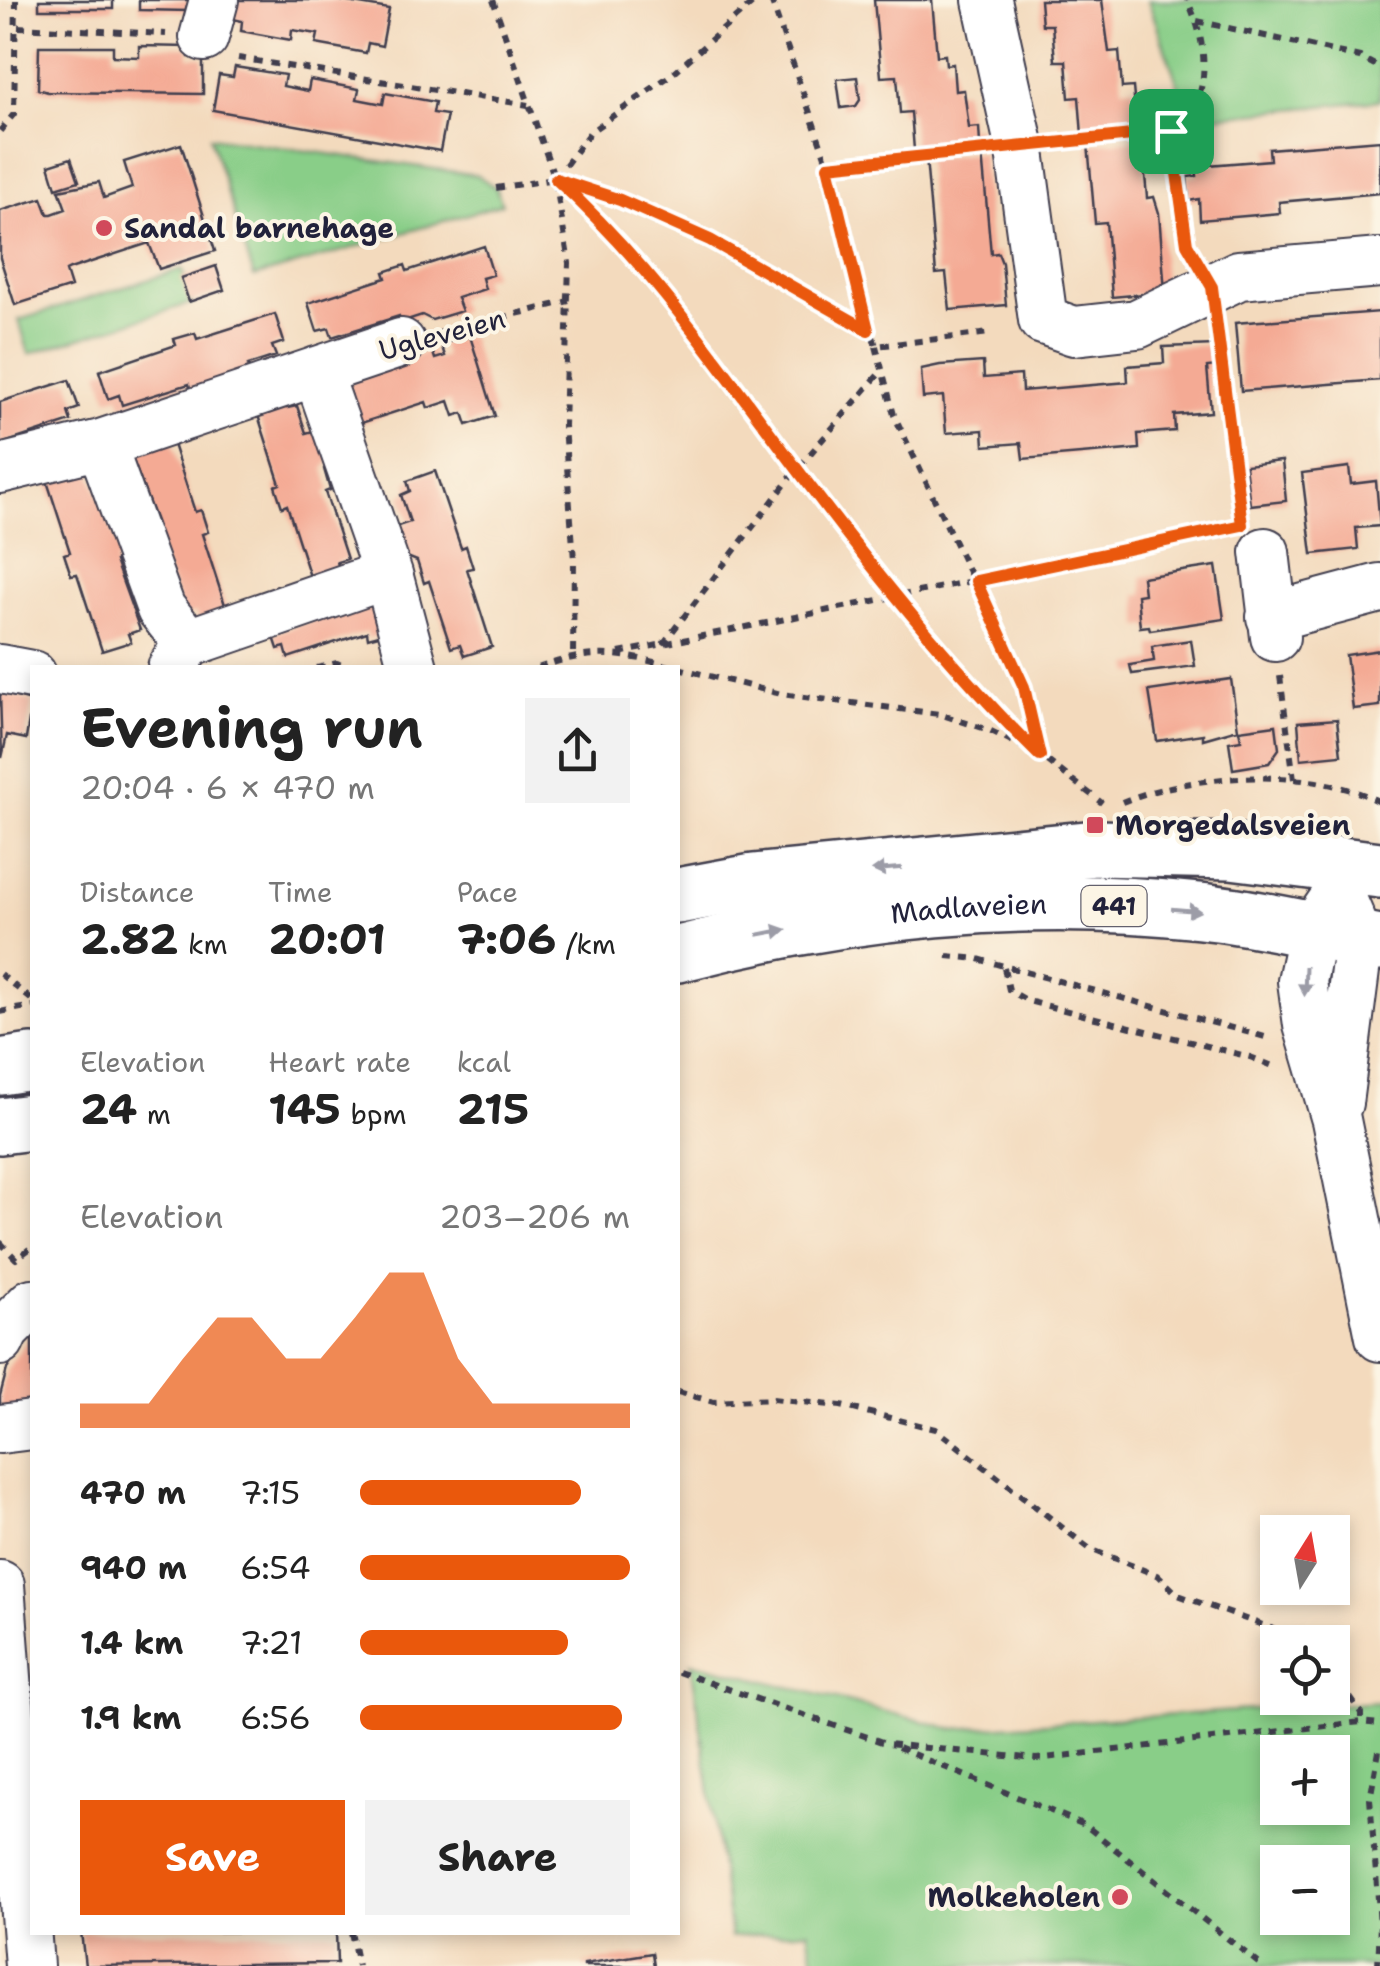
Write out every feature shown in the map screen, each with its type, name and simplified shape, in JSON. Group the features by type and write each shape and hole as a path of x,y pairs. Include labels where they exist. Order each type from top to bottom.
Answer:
{"main road":[{"name":"Madlaveien","path":"680,896 753,882 1064,850 1156,847 1231,851 1358,912"},
{"name":"Madlaveien","path":"680,954 806,926 996,906 1358,912"},
{"path":"0,1068 30,1062"},
{"path":"0,1126 30,1122"}],"street":[{"path":"987,0 1019,144 1043,320 1074,330 1137,324 1239,275 1380,263"},
{"name":"Ugleveien","path":"0,469 101,444 401,342"},
{"path":"317,371 388,574 412,665"},
{"path":"101,444 180,655 388,574"},
{"path":"1266,552 1273,627 1380,588"},
{"path":"0,669 30,675"},
{"path":"1358,912 1302,981 1308,1024 1336,1120 1380,1338"},
{"path":"0,1341 5,1330 30,1305"},
{"path":"0,1429 30,1425"},
{"path":"9,1618 29,1966"}],"path":[{"path":"0,131 14,114 16,0"},
{"path":"493,0 556,179 569,263 564,426 574,560 573,654"},
{"path":"556,179 590,132 671,74 756,0"},
{"path":"771,0 828,166 868,330 894,415 1024,687 1040,756"},
{"path":"828,166 1171,131 1190,119 1205,82 1197,21 1187,0"},
{"path":"18,27 209,19 234,57 528,104"},
{"path":"1197,21 1360,56 1380,68"},
{"path":"546,665 573,654 620,653 1242,525 1212,287 1187,244 1171,131"},
{"path":"556,179 615,232 696,332 797,469 994,710 1040,756 1108,808 1164,788 1294,779 1350,789 1380,802"},
{"path":"496,188 556,179 620,200 710,240 868,330"},
{"name":"Ugleveien","path":"401,342 569,300"},
{"path":"876,346 990,333"},
{"path":"663,644 797,469 880,373"},
{"path":"1273,627 1294,779"},
{"path":"620,653 666,665"},
{"path":"680,669 781,694 939,714 988,730 1040,756"},
{"path":"940,956 978,959 1272,1039"},
{"path":"1004,968 1009,990 1028,1001 1250,1056 1280,1068 1286,1076"},
{"path":"0,974 30,1001"},
{"path":"0,1012 30,1004"},
{"path":"0,1242 16,1259 30,1249"},
{"path":"680,1393 714,1402 772,1399 841,1406 936,1429 1090,1548 1159,1576 1178,1594 1263,1625"},
{"path":"680,1673 888,1744 1085,1825 1262,1966"},
{"path":"1350,1697 1361,1713 1361,1722"},
{"path":"888,1744 1036,1759 1361,1722 1380,1724"},
{"path":"1378,1966 1380,1924 1370,1800 1380,1746"},
{"path":"352,1935 358,1966"}],"green space":[{"path":"1148,0 1380,0 1380,100 1190,119"},
{"path":"210,137 477,175 496,188 502,204 254,277"},
{"path":"182,269 192,303 29,354 19,320"},
{"path":"691,1662 953,1729 1260,1710 1260,1715 1350,1715 1350,1704 1380,1702 1380,1966 815,1966 808,1931 731,1937"}],"building":[{"path":"39,0 113,0 113,9 39,9"},
{"path":"139,0 190,0 190,11 139,10"},
{"path":"232,0 336,0 389,9 382,46 368,43 366,53 316,44 318,34 292,30 291,40 241,31 242,21 229,18"},
{"path":"874,0 932,0 937,56 945,55 946,65 953,64 955,91 964,90 969,128 979,127 980,144 914,150 911,112 900,113 897,76 881,77"},
{"path":"1040,0 1102,0 1109,52 1119,51 1122,88 1133,87 1135,109 1142,108 1144,127 1082,135 1079,97 1069,98 1066,61 1055,61 1052,25 1042,25"},
{"path":"39,46 113,46 113,56 139,57 139,46 189,47 189,57 203,57 203,94 48,92 38,89"},
{"path":"235,67 285,75 283,86 308,91 310,80 359,89 357,99 383,104 385,93 435,102 433,113 447,115 440,151 213,110 219,75 233,77"},
{"path":"857,77 860,100 856,106 841,108 837,79"},
{"path":"1142,140 1147,198 1154,197 1159,213 1165,292 1112,297 1106,222 1095,223 1088,144"},
{"path":"1380,140 1380,193 1279,202 1280,213 1200,220 1199,199 1189,201 1187,177 1197,176 1196,166 1270,160 1269,149"},
{"name":"Sandal barnehage","path":"181,144 215,251 159,269 149,243 70,269 66,271 71,287 15,305 0,258 0,211 42,198 48,214 52,214 66,209 59,190 99,182 104,198 132,188 124,162"},
{"path":"982,153 991,254 998,253 1002,263 1006,305 950,310 946,273 936,274 926,158"},
{"path":"71,158 79,181 56,188 49,165"},
{"path":"484,246 493,275 482,278 485,289 457,298 462,311 432,320 422,315 401,322 399,316 332,337 329,328 317,331 308,303 386,278 384,272 405,265 407,271"},
{"path":"216,266 224,290 189,302 181,278"},
{"path":"1380,312 1380,380 1241,391 1235,323"},
{"path":"275,314 284,342 272,346 276,356 248,365 253,380 191,390 189,384 122,405 119,395 108,399 99,371 176,345 174,339 195,333 197,339"},
{"path":"470,336 495,416 467,425 463,413 454,416 449,401 428,408 426,402 349,427 339,398 351,394 347,384 432,350 435,359 445,356 441,344"},
{"path":"1215,345 1217,366 1207,367 1211,412 1174,415 1175,431 1138,434 1139,449 1023,459 1021,443 984,446 983,430 946,433 943,396 923,398 921,369 940,365 983,362 984,378 1021,375 1022,391 1128,382 1127,366 1164,363 1163,347"},
{"path":"69,380 79,408 68,412 71,421 4,443 6,447 0,449 0,402"},
{"path":"283,397 287,408 297,406 306,433 320,429 330,459 324,469 330,490 325,492 347,559 337,562 341,573 312,583 287,505 282,507 275,486 280,484 255,406"},
{"path":"170,435 195,512 201,510 208,532 202,534 227,611 198,620 196,612 184,616 150,526 157,524 131,455"},
{"path":"1282,461 1286,501 1250,505 1245,465"},
{"path":"1349,467 1351,484 1376,481 1380,526 1356,528 1358,549 1312,554 1302,473"},
{"path":"89,469 122,558 115,561 140,630 128,634 131,642 102,651 77,574 71,575 64,554 70,552 45,475"},
{"path":"435,471 461,548 466,546 473,568 467,569 492,647 464,656 460,645 451,648 429,581 424,583 417,561 407,557 386,530 410,522 401,495 410,491 407,481"},
{"path":"1216,566 1224,619 1150,630 1149,626 1140,627 1137,595 1144,594 1142,577"},
{"path":"379,597 390,632 368,638 367,632 288,658 285,647 278,649 273,634"},
{"path":"1191,640 1195,666 1132,674 1130,665 1154,661 1152,646"},
{"path":"1380,650 1380,706 1353,709 1346,655"},
{"path":"1231,679 1238,729 1203,739 1203,734 1157,741 1149,691"},
{"path":"0,693 30,700 26,739 7,735 2,758"},
{"path":"1337,719 1341,755 1301,759 1298,722"},
{"path":"1276,725 1279,749 1269,763 1233,769 1229,742 1241,740 1239,730"},
{"path":"30,1336 30,1420 0,1424 0,1396 7,1369"},
{"path":"81,1935 336,1935 337,1963 85,1966"},
{"path":"652,1953 654,1966 584,1966 584,1964"}],"place":[{"name":"Sandal barnehage","path":"104,228"},
{"name":"Morgedalsveien","path":"1095,825"},
{"name":"Molkeholen","path":"1120,1897"}],"route":[{"path":"1171,131 1187,244 1212,287 1242,525 976,581 1024,687 1040,756 994,710 900,596 615,232 556,179 620,200 710,240 868,330 828,166 1171,131"}]}
